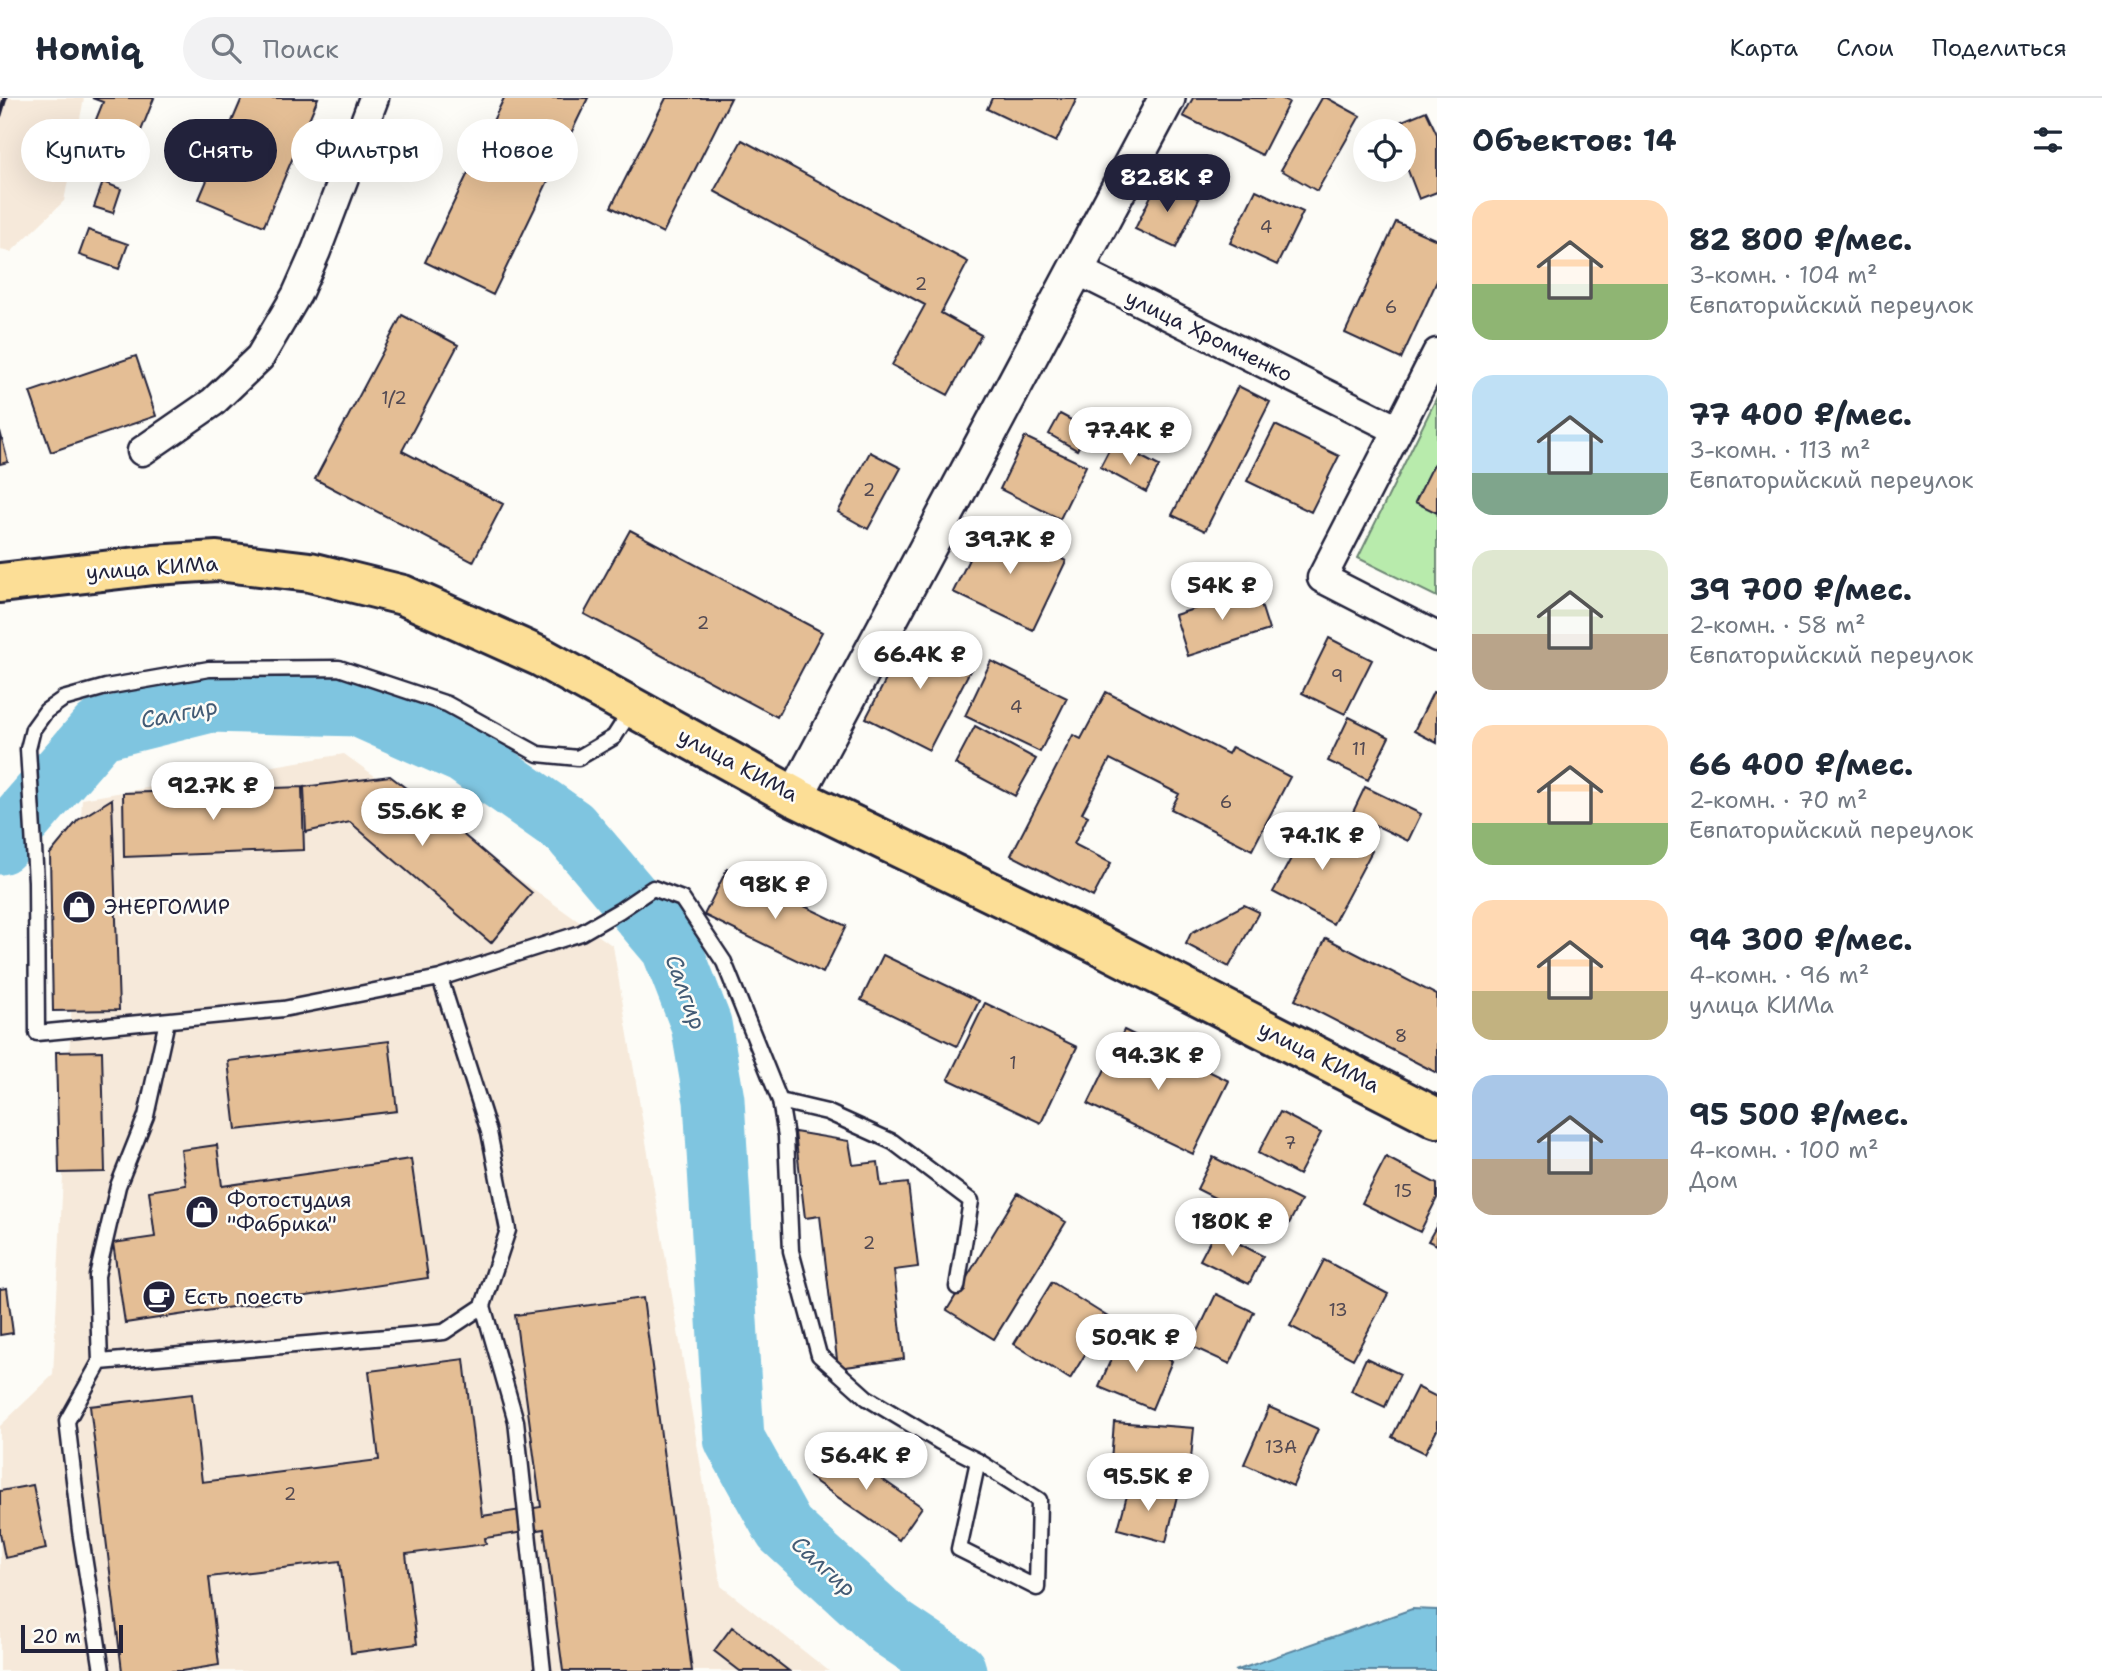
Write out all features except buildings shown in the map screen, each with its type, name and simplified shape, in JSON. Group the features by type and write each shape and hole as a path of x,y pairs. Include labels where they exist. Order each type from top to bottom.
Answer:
{"main road":[{"name":"улица КИМа","path":"0,583 154,565 217,561 310,572 404,595 541,657 795,797 1098,944 1437,1118"}],"street":[{"path":"142,451 213,402 260,357 297,294 316,251 374,98"},
{"path":"795,797 1167,98"},
{"name":"улица Хромченко","path":"1075,269 1398,430"},
{"path":"1437,353 1322,578 1437,637"}],"lane":[{"path":"633,708 614,737 578,758 538,754 447,704 339,668 209,669 106,687 63,699 46,711 33,729 28,749 36,881 37,1033 283,1009 440,978 581,933 653,888 682,899 724,962 780,1101 786,1136 791,1251 819,1355 867,1398 940,1442 978,1461 1039,1500 1037,1588 958,1549 978,1461"},
{"path":"440,978 489,1132 508,1230 483,1307 516,1421 543,1671"},
{"path":"102,1671 80,1531 67,1421 100,1362 97,1276 118,1186 146,1116 167,1021"},
{"path":"780,1101 827,1112 893,1142 971,1201 957,1287"},
{"path":"100,1362 444,1332 483,1307"}],"shaded area":[{"path":"0,98 84,98 80,119 21,119 21,182 68,182 64,201 11,252 0,250"},
{"path":"344,754 613,946 721,1586 829,1671 0,1671 0,1426 53,1375 82,799"}],"green space":[{"path":"1437,397 1437,460 1418,499 1437,509 1437,597 1358,558"}],"water":[{"path":"1412,1609 1437,1610 1437,1671 1235,1671"}],"waterway":[{"name":"Салгир","path":"0,844 99,730 211,702 357,706 465,754 570,828 671,947 701,1024 714,1100 734,1439 784,1529 892,1628 956,1671"}],"railway":[{"path":"0,115 5,98"}],"place":[{"name":"ЭНЕРГОМИР","path":"79,907"},
{"name":"Фотостудия \"Фабрика\"","path":"202,1212"},
{"name":"Есть поесть","path":"159,1297"}]}
